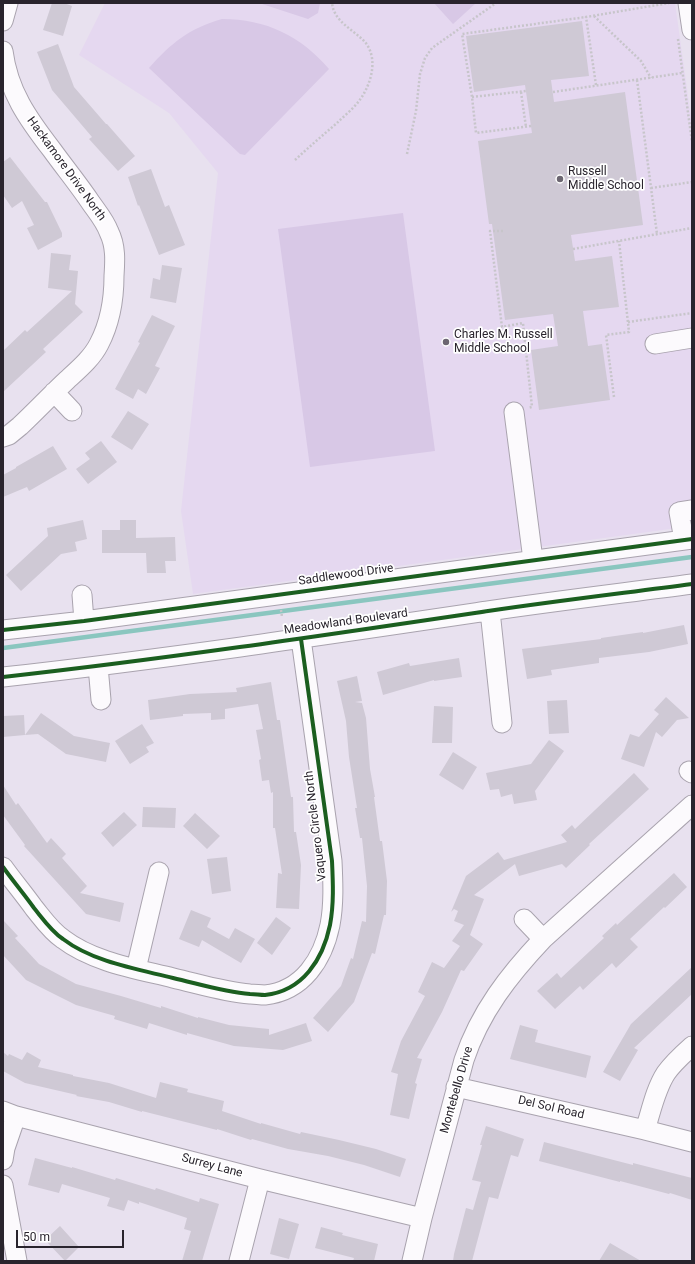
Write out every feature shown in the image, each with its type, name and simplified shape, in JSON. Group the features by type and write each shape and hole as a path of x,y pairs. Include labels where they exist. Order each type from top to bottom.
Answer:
{"street":[{"path":"3,20 8,3"},
{"path":"684,32 688,3"},
{"name":"Hackamore Drive North","path":"3,51 5,73 30,121 104,221 110,233 114,247 114,293 111,312 99,344 89,359 20,426 3,437"},
{"path":"655,344 692,338"},
{"path":"54,392 72,411"},
{"path":"514,412 533,560"},
{"path":"688,539 679,512 692,510"},
{"name":"Saddlewood Drive","path":"3,630 84,621 688,539"},
{"name":"Meadowland Boulevard","path":"3,677 301,639 490,611 692,584"},
{"path":"82,595 84,621"},
{"path":"490,611 502,723"},
{"name":"Vaquero Circle North","path":"3,867 50,928 62,939 93,956 163,976 236,993 264,995 279,992 294,985 307,974 317,961 330,925 333,881 332,861 301,639"},
{"path":"98,666 101,700"},
{"name":"Montebello Drive","path":"412,1261 456,1087 470,1044 488,1007 506,981 543,939 692,805"},
{"path":"136,969 159,872"},
{"path":"524,919 543,939"},
{"path":"645,1130 659,1086 666,1073 692,1046"},
{"name":"Del Sol Road","path":"456,1087 692,1142"},
{"path":"3,1160 9,1113"},
{"name":"Surrey Lane","path":"9,1113 260,1179 422,1218"},
{"path":"239,1261 260,1179"},
{"path":"3,1185 17,1261"}],"path":[{"path":"295,160 358,102 368,85 373,69 371,53 365,42 343,23 333,11 332,3"},
{"path":"407,154 416,111 420,74 425,58 432,48 496,3"},
{"path":"531,126 476,133 462,34 594,16 669,3"},
{"path":"594,16 641,61 651,78"},
{"path":"586,17 596,86"},
{"path":"684,32 682,73 692,142"},
{"path":"553,92 682,73"},
{"path":"637,80 657,234"},
{"path":"472,98 526,91"},
{"path":"521,92 526,127"},
{"path":"651,188 692,182"},
{"path":"573,249 692,228"},
{"path":"503,231 490,231 502,327 523,323 532,408 514,412"},
{"path":"614,397 606,335 629,332 619,241"},
{"path":"628,322 692,312"}],"shaded area":[{"name":"Charles M. Russell Middle School","path":"105,3 675,3 692,124 692,526 193,594 181,511 218,173 169,113 79,55"},
{"path":"259,3 320,3 318,13 308,19"},
{"path":"434,3 476,3 453,24"},
{"path":"222,19 253,22 282,32 307,47 329,69 245,155 240,154 149,68 173,44 200,27"},
{"path":"403,213 435,451 310,467 278,229"}],"building":[{"path":"52,3 64,3 72,6 63,36 43,30"},
{"name":"Russell Middle School","path":"582,21 589,76 551,80 554,102 625,92 643,225 571,235 575,261 612,256 619,307 583,311 588,346 602,344 610,400 539,410 531,350 558,346 553,314 505,320 492,224 489,224 478,141 532,133 525,85 474,92 466,36"},
{"path":"58,44 74,87 135,156 118,171 89,139 92,137 52,90 37,52"},
{"path":"10,157 45,202 47,202 62,233 62,237 38,250 27,228 34,225 22,201 12,208 3,195 3,162"},
{"path":"151,169 165,207 169,205 185,245 159,255 139,205 138,206 128,177"},
{"path":"51,253 71,255 69,270 78,271 75,304 83,312 43,349 46,352 3,392 3,351 25,330 27,332 72,291 48,288"},
{"path":"162,265 182,268 176,303 150,298 153,278 160,280"},
{"path":"152,315 175,326 155,366 160,368 146,394 138,389 133,399 115,389 140,343 138,342"},
{"path":"128,411 149,424 132,450 111,437"},
{"path":"101,441 117,462 88,484 76,469 90,459 85,453"},
{"path":"53,446 67,469 29,491 27,487 3,497 3,475"},
{"path":"83,520 87,539 75,542 77,551 61,554 21,591 6,575 48,536 47,528"},
{"path":"120,520 136,520 136,538 175,537 176,561 165,561 166,573 147,573 146,553 102,553 102,530 120,530"},
{"path":"684,625 688,644 649,652 599,658 599,663 551,670 552,675 527,679 522,649 643,633"},
{"path":"459,658 462,677 434,680 383,695 377,672 409,663 410,666"},
{"path":"357,676 362,701 355,702 362,703 366,718 370,769 387,881 386,915 384,915 375,954 372,953 354,1002 328,1032 313,1018 341,986 351,958 353,959 362,921 366,922 367,886 362,838 360,838 355,808 357,808 349,757 346,721 337,681"},
{"path":"271,682 277,720 280,720 291,797 293,797 294,832 296,832 301,865 299,909 276,908 278,873 282,874 275,828 273,828 273,792 271,793 269,780 262,781 259,760 261,759 256,730 263,729 258,704 225,709 225,719 211,720 211,713 183,714 183,716 150,720 148,700 190,694 237,692 236,688"},
{"path":"666,697 689,718 677,720 662,737 656,732 644,767 621,759 630,734 639,737 659,714 654,710"},
{"path":"567,700 569,733 549,734 547,701"},
{"path":"434,706 453,707 452,743 432,743"},
{"path":"41,713 74,736 110,743 106,762 66,754 38,734 25,735"},
{"path":"24,715 25,735 3,737 3,716"},
{"path":"142,724 154,743 146,747 149,752 130,764 115,741"},
{"path":"549,740 564,751 535,791 537,800 514,804 512,794 501,797 499,789 490,790 486,773 531,764"},
{"path":"453,752 477,767 463,790 439,775"},
{"path":"634,773 649,789 589,844 590,845 566,868 562,864 519,876 515,864 474,895 484,899 470,935 483,944 464,971 461,970 442,1012 417,1058 422,1059 415,1083 417,1084 409,1119 390,1115 398,1074 391,1072 401,1041 425,996 418,992 432,962 444,968 460,946 452,941 464,925 454,921 458,911 454,909 451,912 466,876 498,852 504,860 567,842 561,835 572,825 575,829"},
{"path":"3,785 16,805 18,803 47,843 51,838 66,854 62,858 87,886 80,893 124,903 120,922 86,914 24,846 25,845 3,815"},
{"path":"143,807 176,808 175,828 142,827"},
{"path":"124,812 137,825 113,847 101,833"},
{"path":"195,813 220,836 207,849 183,826"},
{"path":"227,857 231,891 212,894 207,859"},
{"path":"674,873 687,887 630,939 638,947 616,968 612,963 583,990 580,986 555,1009 537,991 557,973 561,978 604,938 602,936 616,923 617,925"},
{"path":"191,910 211,918 207,927 229,939 235,928 255,939 241,963 202,940 199,947 179,939"},
{"path":"276,917 291,928 272,955 257,943"},
{"path":"3,920 18,936 15,938 39,964 76,984 161,1008 161,1006 198,1018 229,1025 269,1029 269,1035 306,1023 312,1041 283,1050 234,1046 187,1033 187,1035 149,1023 147,1029 114,1019 115,1016 76,1005 26,980 3,955"},
{"path":"692,967 692,994 634,1048 638,1050 620,1081 603,1072 631,1024"},
{"path":"520,1025 538,1030 535,1042 591,1056 586,1078 510,1059"},
{"path":"3,1052 8,1056 9,1054 22,1060 27,1052 41,1060 38,1067 109,1083 156,1098 160,1082 188,1089 187,1092 224,1101 222,1111 261,1124 300,1134 301,1132 339,1140 376,1149 406,1159 400,1177 364,1165 328,1156 288,1149 252,1139 251,1140 217,1129 25,1083 3,1071"},
{"path":"486,1126 524,1139 518,1157 511,1155 498,1199 489,1197 472,1261 453,1261 466,1208 473,1210 481,1182 472,1180"},
{"path":"544,1142 633,1165 633,1163 692,1178 692,1200 670,1193 669,1194 539,1161"},
{"path":"35,1158 115,1180 116,1178 155,1190 156,1188 199,1202 200,1198 219,1204 202,1261 182,1261 191,1231 184,1229 187,1218 139,1202 139,1204 128,1200 124,1211 107,1206 110,1198 62,1184 59,1193 28,1185"},
{"path":"279,1218 299,1224 289,1259 270,1254"},
{"path":"60,1226 79,1247 65,1261 45,1240"},
{"path":"321,1227 343,1233 342,1235 378,1244 374,1261 353,1261 354,1258 315,1248"},
{"path":"610,1243 641,1261 599,1261"}],"waterway":[{"path":"3,648 692,557"}],"cycle path":[{"path":"3,630 84,621 692,539"},
{"path":"3,677 185,655 514,607 692,584"},
{"path":"3,867 47,925 75,947 101,959 212,988 240,993 265,995 290,987 300,980 316,961 327,938 330,925 333,893 332,861 301,639"}],"place":[{"name":"Russell Middle School","path":"560,179"},
{"name":"Charles M. Russell Middle School","path":"446,342"}]}
